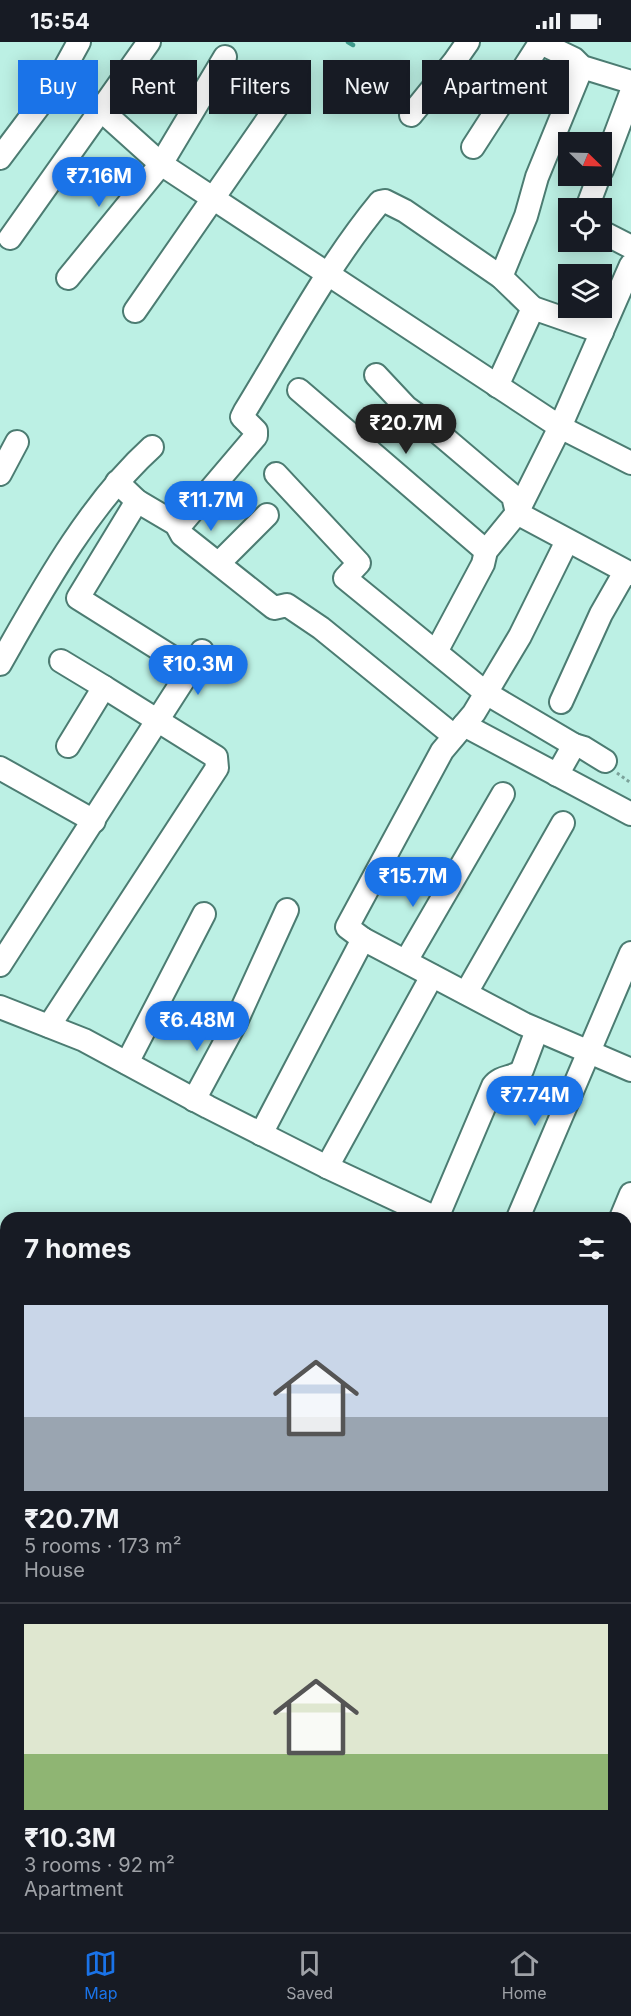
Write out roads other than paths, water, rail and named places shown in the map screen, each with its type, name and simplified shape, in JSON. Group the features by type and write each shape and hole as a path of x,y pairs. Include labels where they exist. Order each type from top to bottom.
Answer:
{"street":[{"path":"69,60 79,42"},
{"path":"10,238 149,42"},
{"path":"411,114 468,42"},
{"path":"472,147 540,42 574,59 582,67 631,82"},
{"path":"68,278 161,164 225,57"},
{"path":"501,277 526,216 537,177 582,67"},
{"path":"612,143 631,93"},
{"path":"98,108 161,164 213,199 560,427 631,463"},
{"path":"0,158 33,114"},
{"path":"135,311 272,114"},
{"path":"176,524 182,522 256,436 256,431 242,417 245,411 328,275 380,202 385,201 405,211 501,277 533,308 602,332"},
{"path":"612,237 631,247"},
{"path":"436,652 483,564 486,551 517,513 560,427 631,266"},
{"path":"497,386 533,308"},
{"path":"376,375 406,407 513,496 517,513 628,573 601,614 561,702"},
{"path":"300,390 486,551"},
{"path":"0,474 17,442"},
{"path":"0,664 26,618 91,516 117,482 152,447"},
{"path":"276,474 359,563 345,578 486,693 605,761"},
{"path":"117,482 137,501 176,524 182,535 274,608 287,605 459,730 557,775 631,814"},
{"path":"0,965 197,660 78,598 137,501"},
{"path":"219,563 267,515"},
{"path":"567,541 520,636 486,693 442,751 347,927 363,939 537,1030 631,1070"},
{"path":"49,1026 216,768 216,757 61,661"},
{"path":"68,746 104,687"},
{"path":"557,775 574,745"},
{"path":"0,768 94,821"},
{"path":"406,961 503,794"},
{"path":"466,993 563,823"},
{"path":"194,1100 236,1023 287,910"},
{"path":"127,1063 204,914"},
{"path":"261,1134 363,939"},
{"path":"521,1212 631,953"},
{"path":"327,1167 432,976"},
{"path":"0,1007 84,1040 261,1134 424,1212"},
{"path":"440,1212 493,1086 502,1078 518,1074 522,1070 537,1030"}],"waterway":[{"path":"348,42 353,45"}]}
